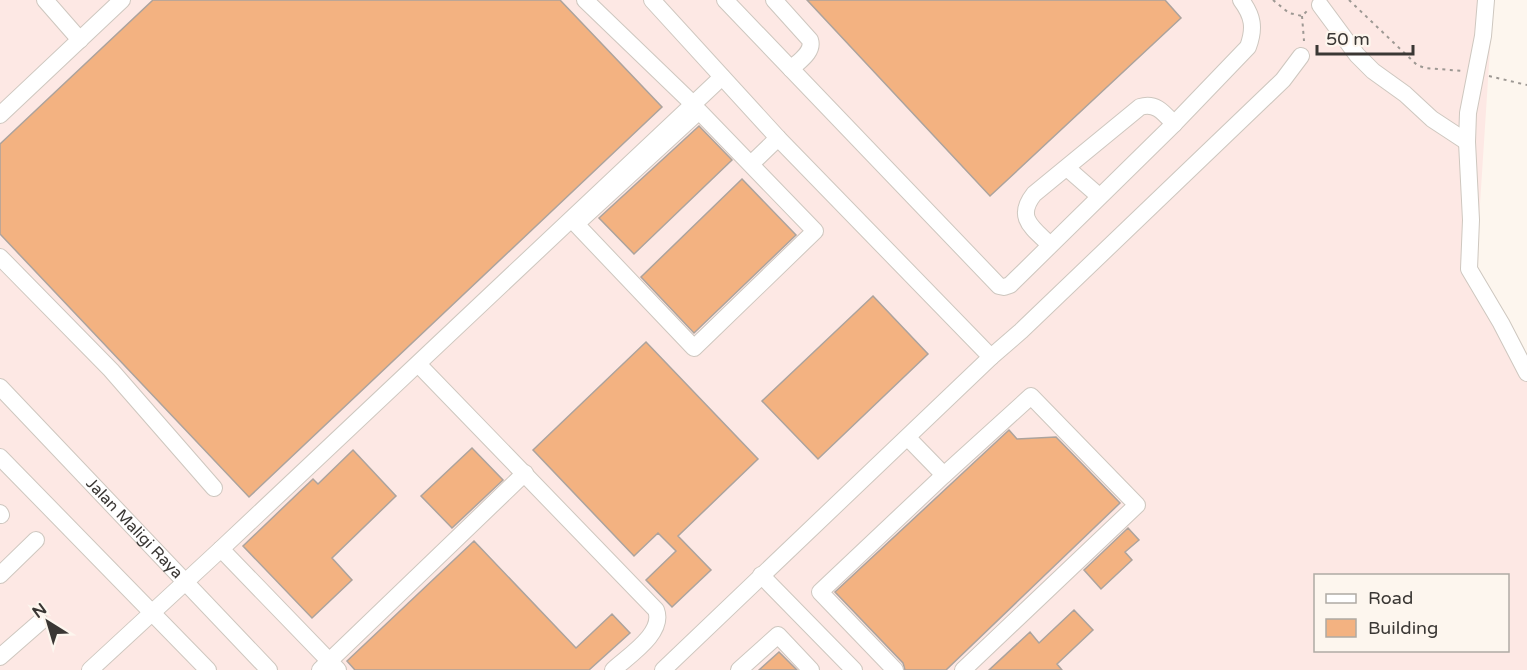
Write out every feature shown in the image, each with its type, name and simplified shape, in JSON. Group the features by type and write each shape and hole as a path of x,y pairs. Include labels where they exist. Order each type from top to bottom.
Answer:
{"street":[{"path":"0,115 122,0"},
{"path":"585,0 693,104"},
{"path":"652,0 778,138 991,357"},
{"path":"724,0 999,286 1004,287 1010,285 1174,124 1248,47 1253,35 1253,20 1241,0"},
{"path":"774,0 812,45 791,69"},
{"path":"1486,0 1483,36 1468,113 1467,142 1471,220 1469,269 1502,323 1527,373"},
{"path":"48,1 80,40"},
{"path":"1320,5 1357,55 1373,71 1405,94 1432,119 1467,142"},
{"path":"663,670 1283,80 1300,56"},
{"path":"90,670 722,77"},
{"path":"1050,245 1028,223 1025,213 1026,204 1034,194 1140,107 1149,104 1156,106 1174,124"},
{"path":"699,111 751,164 815,231 694,348 576,225 699,111"},
{"path":"751,164 778,138"},
{"path":"1067,168 1099,196"},
{"path":"0,257 111,370 214,488"},
{"path":"418,364 525,472 656,610 659,616 656,629 613,670"},
{"name":"Jalan Maligi Raya","path":"0,387 269,670"},
{"path":"895,670 820,592 1031,396 1137,505 963,670"},
{"path":"908,438 944,475"},
{"path":"0,457 208,670"},
{"path":"221,549 330,667 525,472"},
{"path":"0,575 36,540"},
{"path":"761,575 854,670"},
{"path":"0,657 40,622"},
{"path":"739,670 778,635 811,670"}],"path":[{"path":"1273,0 1289,13 1302,16"},
{"path":"1349,0 1417,65 1425,68 1475,72 1527,85"},
{"path":"1300,56 1304,47 1302,16 1309,8 1320,5"}],"shaded area":[{"path":"0,0 1490,0 1492,18 1476,266 1527,363 1527,670 0,670"}],"building":[{"path":"153,0 560,0 662,107 249,497 0,234 0,144"},
{"path":"807,0 1165,0 1181,18 990,196"},
{"path":"699,126 732,160 634,254 599,218"},
{"path":"742,179 796,235 694,333 641,277"},
{"path":"873,296 928,354 818,459 762,401"},
{"path":"646,342 758,459 678,536 711,570 672,607 646,580 676,551 658,533 634,556 533,450"},
{"path":"1009,430 1017,439 1056,437 1120,503 946,670 905,670 903,663 835,592"},
{"path":"472,448 503,480 452,528 421,496"},
{"path":"353,450 396,496 332,558 352,580 312,618 243,546 313,479 318,484"},
{"path":"1128,528 1139,540 1125,552 1132,560 1101,589 1084,570"},
{"path":"474,541 576,648 612,614 630,633 589,670 355,670 347,661"},
{"path":"1074,610 1093,630 1057,664 1062,670 989,670 1030,632 1039,643"},
{"path":"779,652 797,670 759,670"}]}
